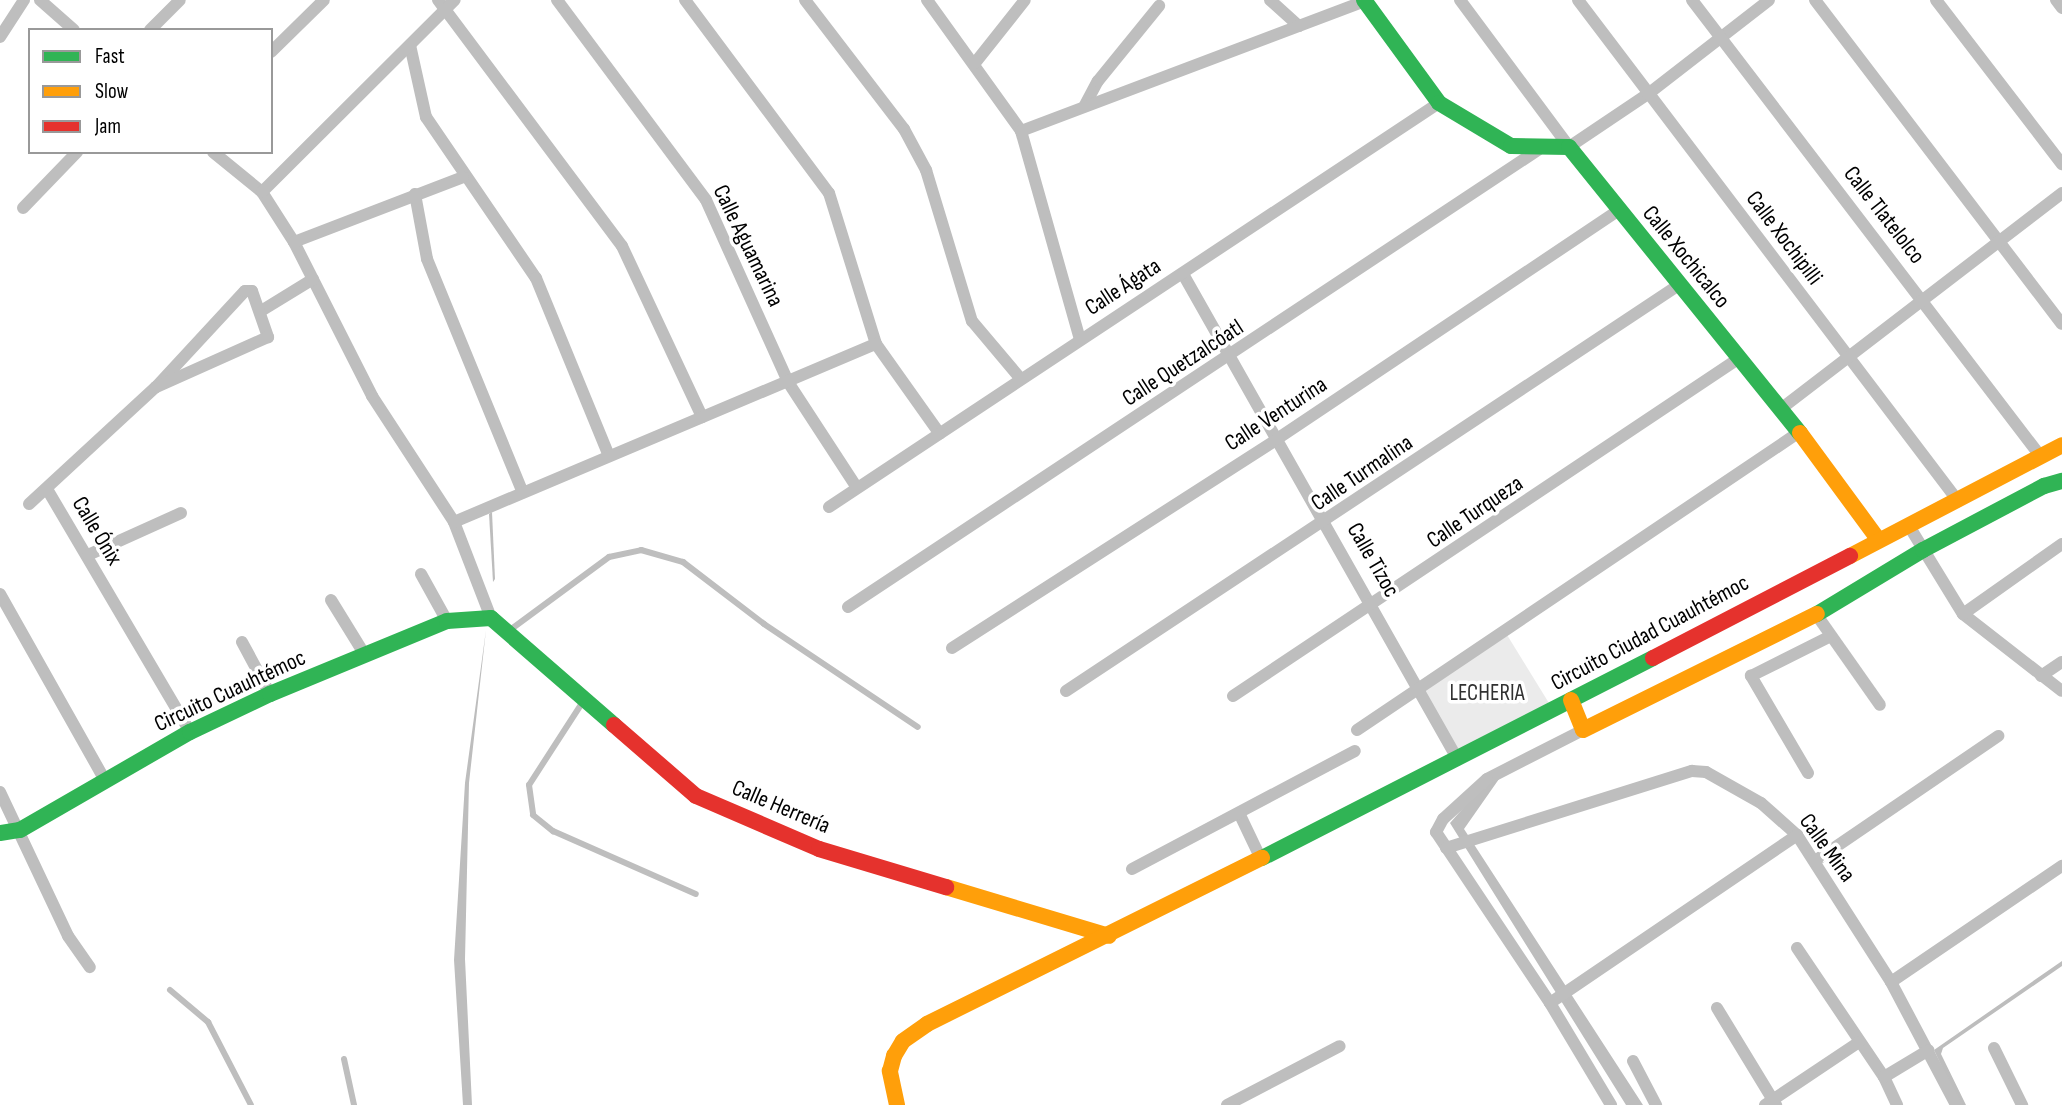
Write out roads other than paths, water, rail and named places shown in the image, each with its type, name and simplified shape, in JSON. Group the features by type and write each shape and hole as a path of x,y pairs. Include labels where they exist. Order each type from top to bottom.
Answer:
{"main road":[{"path":"1365,1 1439,103 1511,146 1538,150 1569,147"},
{"name":"Calle Xochicalco","path":"1569,147 1738,359 1782,408 1878,539"},
{"name":"Circuito Ciudad Cuauhtémoc","path":"897,1105 890,1071 903,1041 928,1024 1458,760 1878,539 1909,526 2062,446"},
{"path":"1571,700 1583,730 1816,614 1891,573 1923,550 2044,486 2062,481"},
{"name":"Circuito Cuauhtémoc","path":"0,833 20,830 190,732 270,694 447,621 491,618"},
{"name":"Calle Herrería","path":"491,618 696,796 831,853 1109,936"}],"street":[{"path":"0,37 24,0"},
{"path":"42,0 72,28"},
{"path":"152,28 180,0"},
{"path":"273,50 324,0"},
{"name":"Calle Aguamarina","path":"557,0 706,200 788,382 857,488"},
{"path":"685,0 829,192 876,344 940,434"},
{"path":"804,0 905,129 926,170 972,321 1020,379"},
{"path":"927,0 975,63 1021,131 1080,340"},
{"path":"975,63 1025,0"},
{"path":"1270,0 1299,26"},
{"name":"Calle Xochicalco","path":"1460,0 1569,147"},
{"name":"Calle Xochipilli","path":"1578,0 1847,358 1958,500"},
{"name":"Calle Tlatelolco","path":"1692,0 2041,457"},
{"path":"1569,147 1648,94 1769,0"},
{"path":"1815,0 2062,324"},
{"path":"1936,0 2062,164"},
{"path":"2056,0 2062,8"},
{"path":"1021,131 1365,1"},
{"path":"262,192 410,45 446,3 622,246 702,417"},
{"path":"1086,105 1098,81 1158,6"},
{"path":"410,45 422,108 463,177 536,278 609,456"},
{"name":"Calle Ágata","path":"829,507 1439,103"},
{"name":"Calle Quetzalcóatl","path":"848,607 1230,358 1538,150"},
{"path":"23,208 75,154"},
{"path":"215,154 262,192 294,242 372,396 454,522 491,618"},
{"path":"294,242 463,177"},
{"path":"1782,408 2062,193"},
{"path":"415,194 427,259 522,491"},
{"name":"Calle Venturina","path":"952,648 1278,439 1619,210"},
{"name":"Calle Tizoc","path":"1183,274 1422,689 1458,760"},
{"path":"156,387 263,342 268,332 261,311 313,279"},
{"name":"Calle Turmalina","path":"1066,691 1327,522 1679,285"},
{"name":"Calle Ónix","path":"190,732 47,489 156,387 249,289 261,311"},
{"path":"454,522 522,491 876,344"},
{"name":"Calle Turqueza","path":"1233,696 1374,605 1738,359"},
{"path":"1357,730 1422,689 1798,433"},
{"path":"29,504 47,489"},
{"path":"88,555 181,513"},
{"path":"1909,526 1963,614 2062,691"},
{"path":"1963,614 2062,544"},
{"path":"421,574 447,621"},
{"path":"0,594 105,780"},
{"path":"331,600 365,654"},
{"path":"1816,614 1880,705"},
{"path":"1808,773 1751,676 1831,636"},
{"path":"242,642 270,694"},
{"path":"2041,676 2062,662"},
{"path":"1583,730 1487,779 1443,819 1436,832 1452,846 1554,1001 1611,1105"},
{"path":"1815,861 1998,736"},
{"path":"1132,869 1240,815 1355,751"},
{"name":"Calle Mina","path":"1452,846 1692,771 1706,772 1761,803 1797,835 1891,982 1956,1105"},
{"path":"0,792 68,936 90,967"},
{"path":"1240,815 1261,859"},
{"path":"1554,1001 1797,835"},
{"path":"1891,982 2062,866"},
{"path":"1797,948 1884,1077 1897,1105"},
{"path":"1717,1008 1771,1103 1859,1042"},
{"path":"1227,1105 1340,1046"},
{"path":"1994,1048 2022,1105"},
{"path":"1884,1077 1929,1050"},
{"path":"1633,1061 1656,1105"}],"lane":[{"path":"508,631 609,556 641,550 683,562 764,624 918,727"},
{"path":"585,699 529,785 533,815 553,831 695,894"},
{"path":"170,990 208,1022 251,1105"},
{"path":"344,1059 354,1105"}],"park label":[{"name":"LECHERIA","path":"1487,693"}]}
